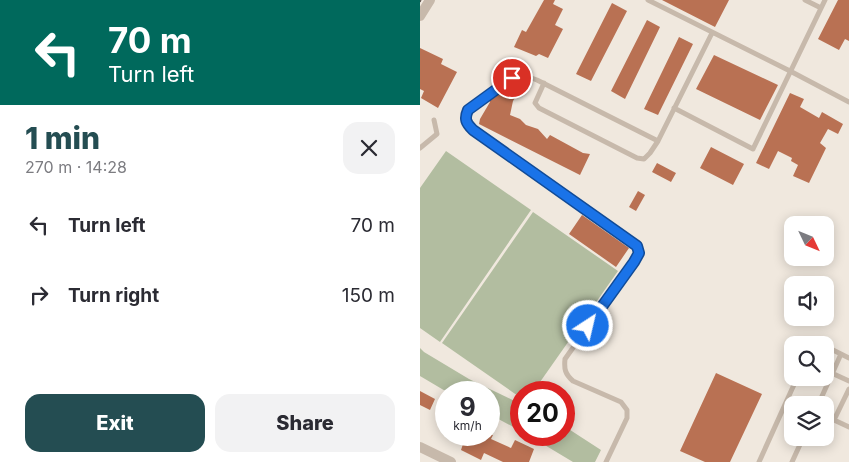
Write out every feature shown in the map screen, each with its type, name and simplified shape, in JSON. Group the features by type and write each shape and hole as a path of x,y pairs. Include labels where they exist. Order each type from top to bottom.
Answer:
{"street":[{"path":"420,16 430,0"},
{"path":"421,450 451,462"}],"lane":[{"path":"648,0 849,102"},
{"path":"805,0 821,8"},
{"path":"674,108 753,149 825,0"},
{"path":"544,83 535,102 539,108 637,158 644,159 658,141 712,32"},
{"path":"606,462 627,418 627,410 621,402 573,381 566,374 564,367 565,359 634,262 639,253 637,246 473,130 467,124 465,117 468,110 476,103 520,74 544,83 658,141"},
{"path":"420,148 438,134 434,120"},
{"path":"834,351 849,358"},
{"path":"834,369 841,354"},
{"path":"834,374 849,381"},
{"path":"759,462 793,386"},
{"path":"849,389 834,420 849,427"},
{"path":"792,462 799,446"}],"green space":[{"path":"446,151 531,210 440,342 420,328 420,188"},
{"path":"533,212 618,271 541,381 510,381 510,390 500,383 500,381 497,381 442,343"},
{"path":"420,348 473,381 435,381 435,385 420,376"},
{"path":"500,394 510,399 510,425 500,420"},
{"path":"575,433 601,450 595,462 573,462 546,446 575,446"}],"building":[{"path":"544,0 555,0 553,4 563,9 555,25 563,29 548,58 539,54 536,56 514,47 522,30 526,32"},
{"path":"662,0 729,0 715,27"},
{"path":"838,0 849,0 849,41 845,39 839,50 818,39"},
{"path":"612,3 627,11 591,81 576,74"},
{"path":"647,20 660,27 625,99 611,91"},
{"path":"679,37 693,44 658,115 644,109"},
{"path":"420,48 443,59 441,64 457,72 438,108 421,98 424,91 420,89"},
{"path":"714,55 778,85 760,120 696,89"},
{"path":"520,79 524,81 523,85 513,101 510,115 520,119 526,125 538,129 547,139 550,135 583,153 590,154 580,175 479,124 490,102 490,98"},
{"path":"790,93 804,99 800,107 819,118 822,112 843,124 838,134 828,129 820,143 826,148 809,183 793,176 798,165 791,161 792,158 778,151 769,169 756,163"},
{"path":"711,147 744,164 733,185 700,168"},
{"path":"657,163 676,173 671,182 652,172"},
{"path":"638,191 645,195 636,211 629,207"},
{"path":"582,215 629,248 616,267 569,234"},
{"path":"716,373 762,394 730,462 705,462 680,451"},
{"path":"420,391 435,399 430,410 420,405"},
{"path":"500,443 511,448 512,446 528,446 534,449 529,462 503,462 484,453 481,460 461,450 462,446 500,446"}],"route":[{"path":"512,78 468,110 465,117 467,124 633,241 637,246 639,253 634,262 588,326"}]}
